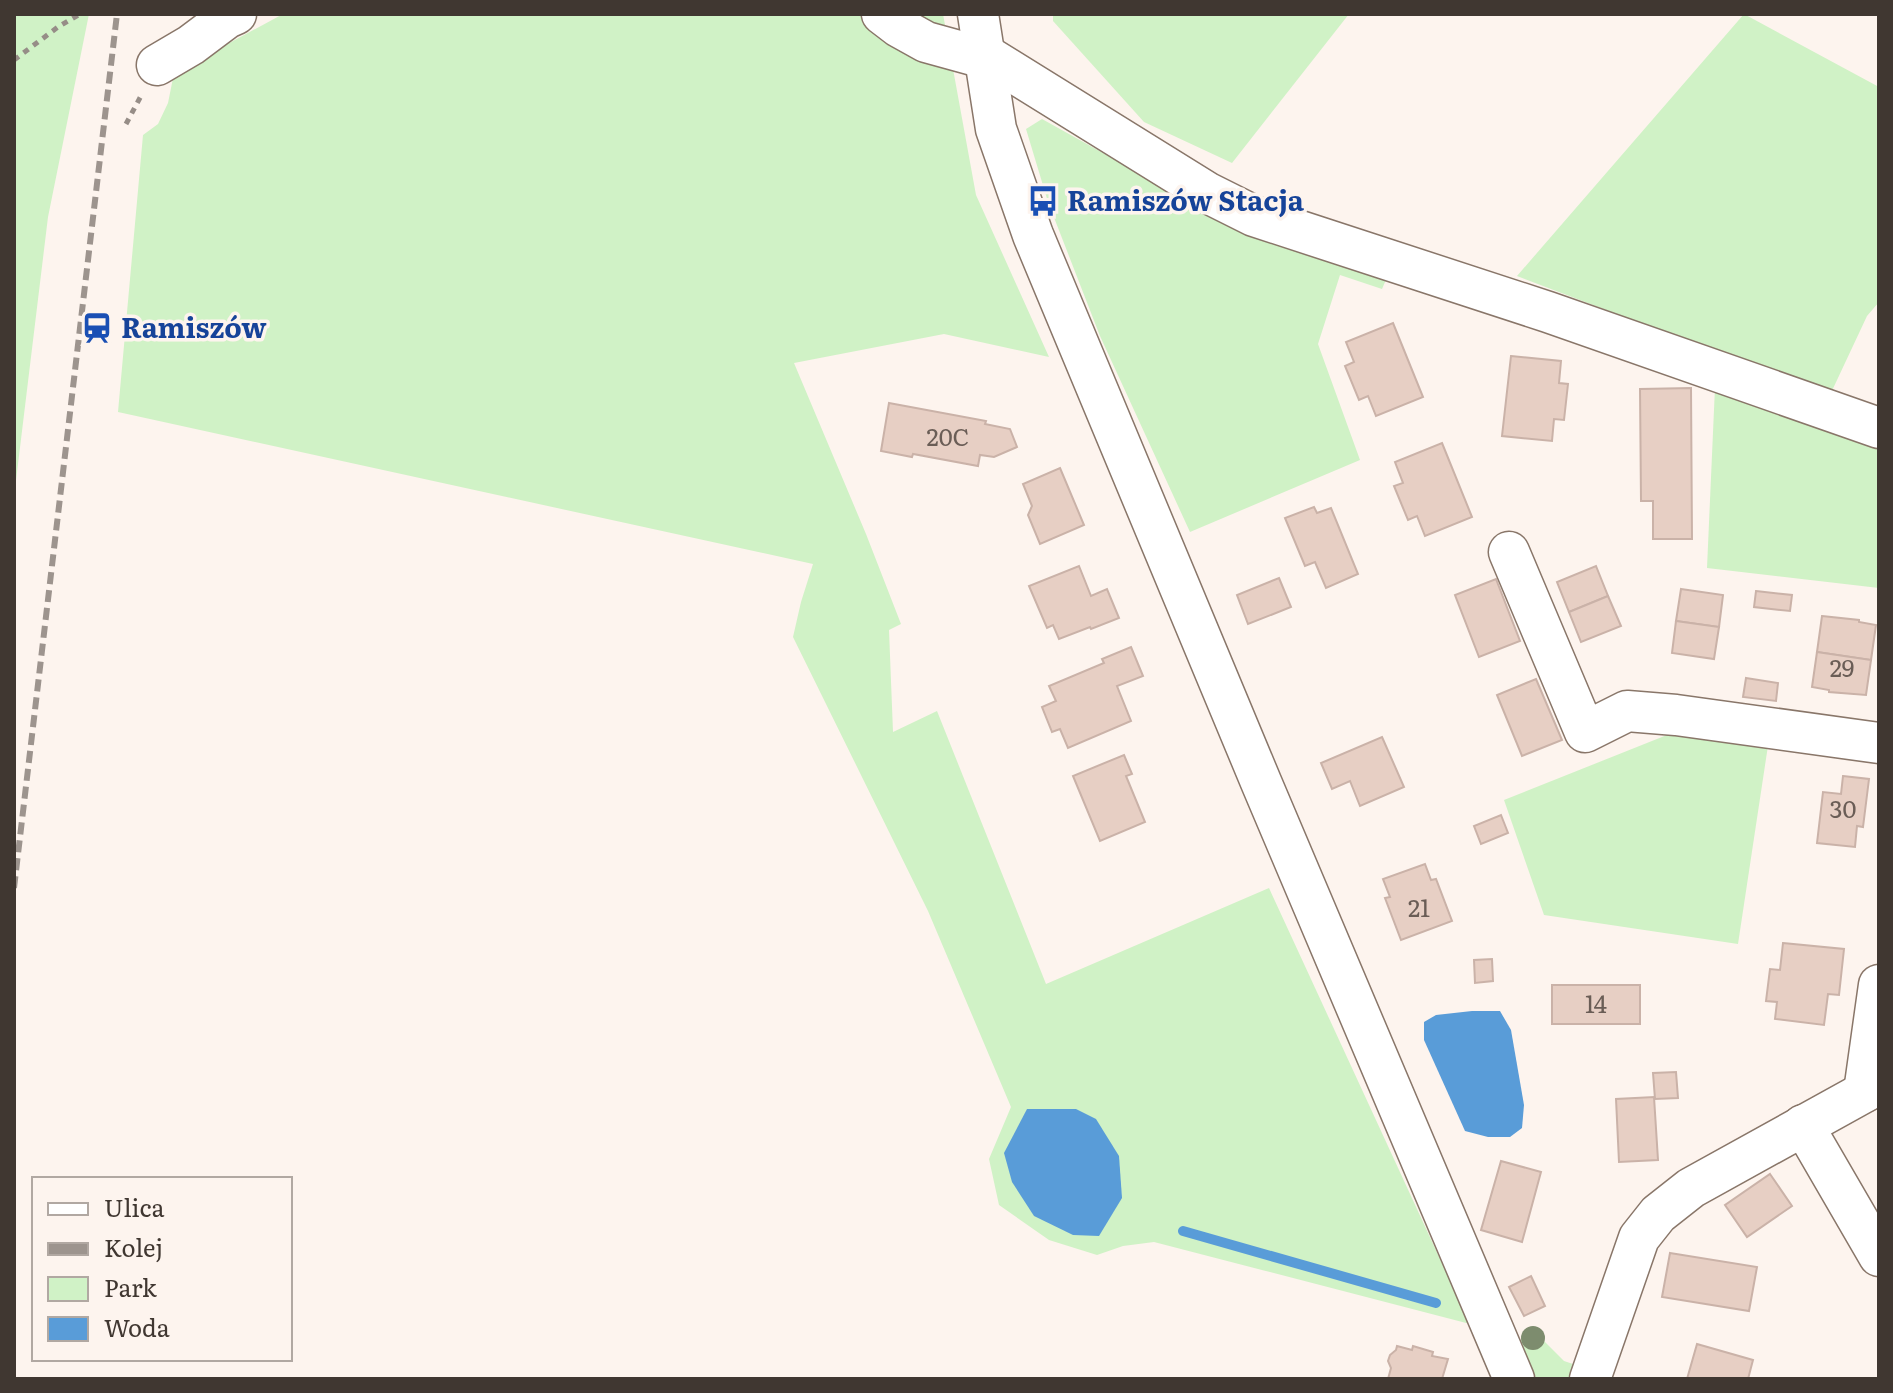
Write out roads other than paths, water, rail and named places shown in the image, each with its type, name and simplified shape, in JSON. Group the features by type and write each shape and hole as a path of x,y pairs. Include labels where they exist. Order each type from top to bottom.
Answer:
{"street":[{"path":"157,65 236,14"},
{"path":"882,14 926,42 984,56 1208,193 1254,216 1548,312 1879,428"},
{"path":"978,14 996,129 1033,235 1514,1379"},
{"path":"1509,552 1585,732 1627,711 1879,743"},
{"path":"1590,1379 1639,1238 1658,1214 1691,1188 1871,1088 1879,985"},
{"path":"1803,1125 1879,1256"}],"water":[{"path":"1500,1011 1511,1030 1524,1105 1522,1128 1510,1137 1488,1137 1465,1131 1424,1040 1424,1022 1436,1015"},
{"path":"1027,1109 1076,1109 1096,1119 1119,1156 1122,1198 1099,1236 1073,1235 1034,1216 1012,1182 1004,1153"}],"waterway":[{"path":"1183,1231 1436,1303"}],"railway":[{"path":"14,888 117,14"}],"place":[{"name":"Ramiszów Stacja","path":"1043,201"},
{"name":"Ramiszów","path":"97,328"}]}
